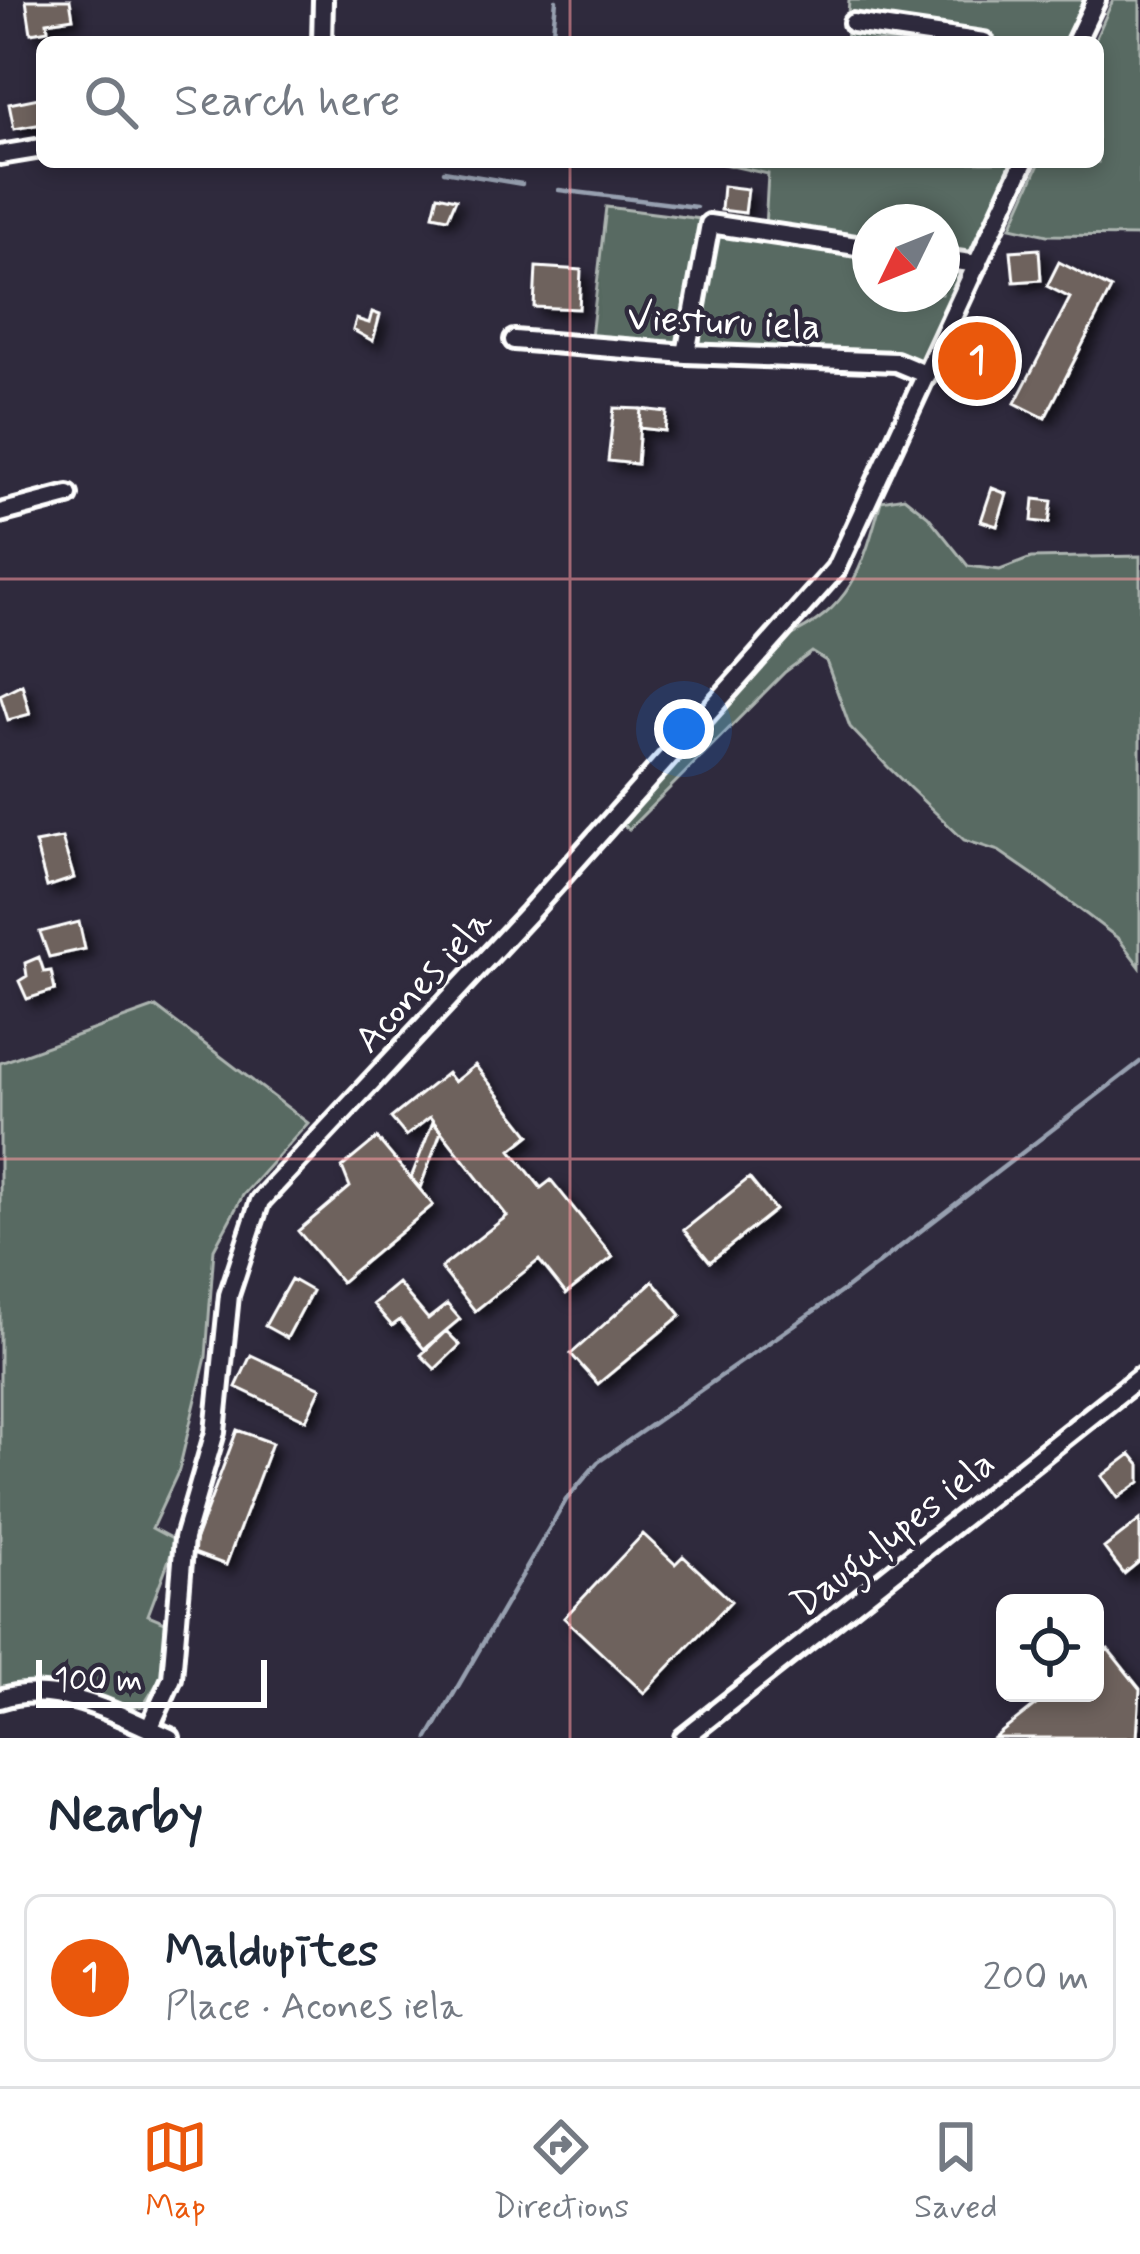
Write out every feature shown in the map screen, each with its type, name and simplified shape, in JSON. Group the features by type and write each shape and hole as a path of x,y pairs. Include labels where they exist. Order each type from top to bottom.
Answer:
{"street":[{"path":"322,36 323,0"},
{"path":"1079,36 1096,0"},
{"path":"853,23 943,36"},
{"path":"0,155 36,149"},
{"name":"Acones iela","path":"149,1729 172,1678 184,1538 215,1432 230,1295 260,1201 810,603 836,569 1021,168"},
{"path":"686,354 710,224 852,245"},
{"path":"960,262 978,264"},
{"name":"Viesturu iela","path":"514,340 686,354 896,362 927,375"},
{"path":"0,513 68,495"},
{"name":"Dauguļupes iela","path":"684,1738 1140,1377"},
{"path":"0,1700 28,1693 58,1695 170,1738"}],"green space":[{"path":"849,0 1096,0 1080,36 846,36"},
{"path":"1113,0 1140,0 1140,236 1047,235 1011,227 1037,168 1104,168 1104,36 1097,36"},
{"path":"741,168 1020,168 960,302 960,204 852,204 852,312 955,312 927,375 896,362 590,346 606,207 765,227 768,174"},
{"path":"904,497 928,516 968,566 1000,570 1031,558 1140,556 1140,967 1119,939 1041,880 999,851 964,840 850,727 826,661 812,652 785,672 629,829 613,818 784,639 840,600 860,567 881,501"},
{"path":"156,1007 308,1123 243,1195 214,1249 206,1357 179,1470 152,1528 176,1541 148,1615 170,1624 166,1669 143,1706 127,1707 43,1686 0,1688 0,1063"}],"building":[{"path":"26,0 70,0 73,18 47,22 48,30 31,33"},
{"path":"36,99 36,125 14,129 9,104"},
{"path":"723,186 748,189 745,213 721,210"},
{"path":"438,195 456,199 448,218 433,215"},
{"path":"1039,249 1041,280 1014,282 1011,251"},
{"path":"1059,262 1111,289 1045,418 1015,403 1070,298 1047,286"},
{"path":"536,267 581,270 579,309 534,307"},
{"path":"372,312 380,315 373,341 353,330 356,319 369,323"},
{"path":"976,342 996,355 979,381 958,368"},
{"path":"614,408 641,409 637,464 608,461"},
{"path":"641,409 667,412 665,431 639,428"},
{"path":"992,488 1007,494 997,526 981,521"},
{"path":"1034,499 1052,501 1049,523 1032,521"},
{"path":"22,684 30,714 8,720 0,695"},
{"path":"62,838 74,878 47,887 35,843"},
{"path":"79,922 85,949 49,957 40,932"},
{"path":"39,957 44,972 51,971 55,990 27,999 19,981 27,976 25,963"},
{"path":"475,1065 530,1135 511,1150 541,1188 551,1180 613,1257 566,1294 539,1260 475,1311 441,1268 507,1216 430,1117 406,1136 391,1118 447,1073 454,1082"},
{"path":"433,1122 441,1132 420,1188 411,1178"},
{"path":"377,1138 433,1205 341,1282 298,1231 350,1187 342,1167"},
{"path":"749,1178 775,1210 710,1262 684,1230"},
{"path":"291,1279 312,1291 287,1338 265,1326"},
{"path":"653,1281 681,1315 598,1384 571,1354"},
{"path":"398,1283 428,1319 447,1304 460,1319 424,1349 400,1320 392,1326 373,1304"},
{"path":"446,1331 460,1345 435,1369 421,1355"},
{"path":"251,1355 321,1388 306,1420 236,1387"},
{"path":"237,1430 272,1443 226,1565 191,1552"},
{"path":"1131,1454 1140,1465 1140,1482 1118,1498 1102,1476"},
{"path":"1140,1520 1140,1561 1124,1574 1104,1548"},
{"path":"643,1534 675,1564 683,1556 731,1601 644,1693 564,1618"},
{"path":"1108,1649 1140,1689 1137,1738 994,1738 1040,1702 1104,1702 1104,1652"}],"waterway":[{"path":"553,36 556,0"},
{"path":"444,171 522,184"},
{"path":"559,190 696,207"},
{"path":"428,1738 566,1500 598,1462 844,1290 1140,1062"}],"place":[{"name":"Maldupītes","path":"977,361"}]}
